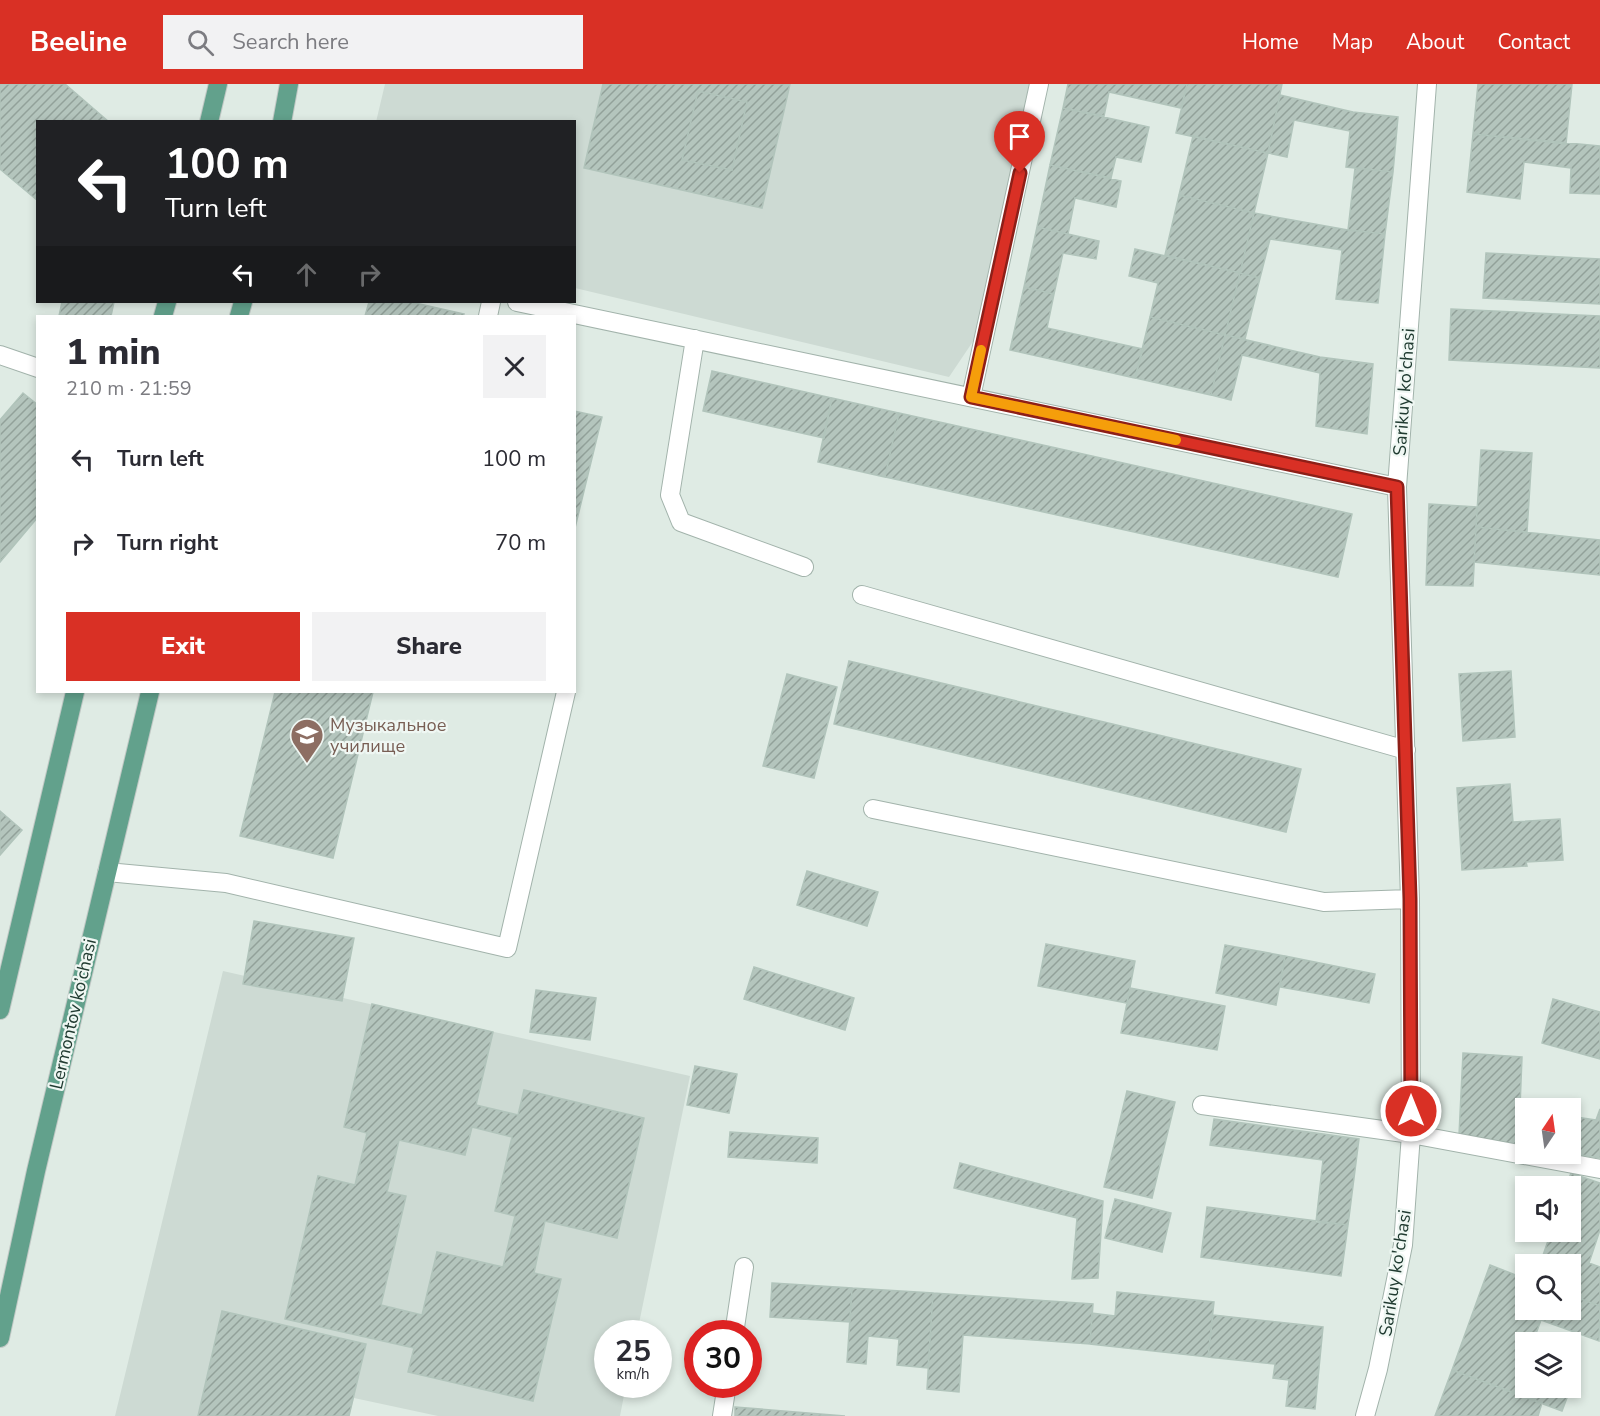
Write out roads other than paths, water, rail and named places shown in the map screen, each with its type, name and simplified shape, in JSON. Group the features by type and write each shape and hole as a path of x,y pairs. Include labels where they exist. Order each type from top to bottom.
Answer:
{"main road":[{"path":"209,120 218,84"},
{"path":"282,120 289,84"},
{"path":"0,1010 75,693"},
{"name":"Lermontov ko’chasi","path":"0,1338 36,1171 150,693"}],"street":[{"path":"971,397 1039,84"},
{"name":"Sarikuy ko'chasi","path":"1365,1416 1378,1369 1403,1245 1411,1134 1410,899 1397,487 1426,84"},
{"path":"522,303 1397,487"},
{"path":"695,339 670,495 681,522 804,567"},
{"path":"0,355 36,367"},
{"path":"862,595 1406,750"},
{"path":"107,873 226,883 507,948 566,693"},
{"path":"873,809 1324,902 1410,899"},
{"path":"1202,1105 1411,1134 1600,1169"},
{"path":"736,1320 744,1267"},
{"path":"722,1416 725,1398"}],"place":[{"name":"Музыкальное училище","path":"307,764"}]}
